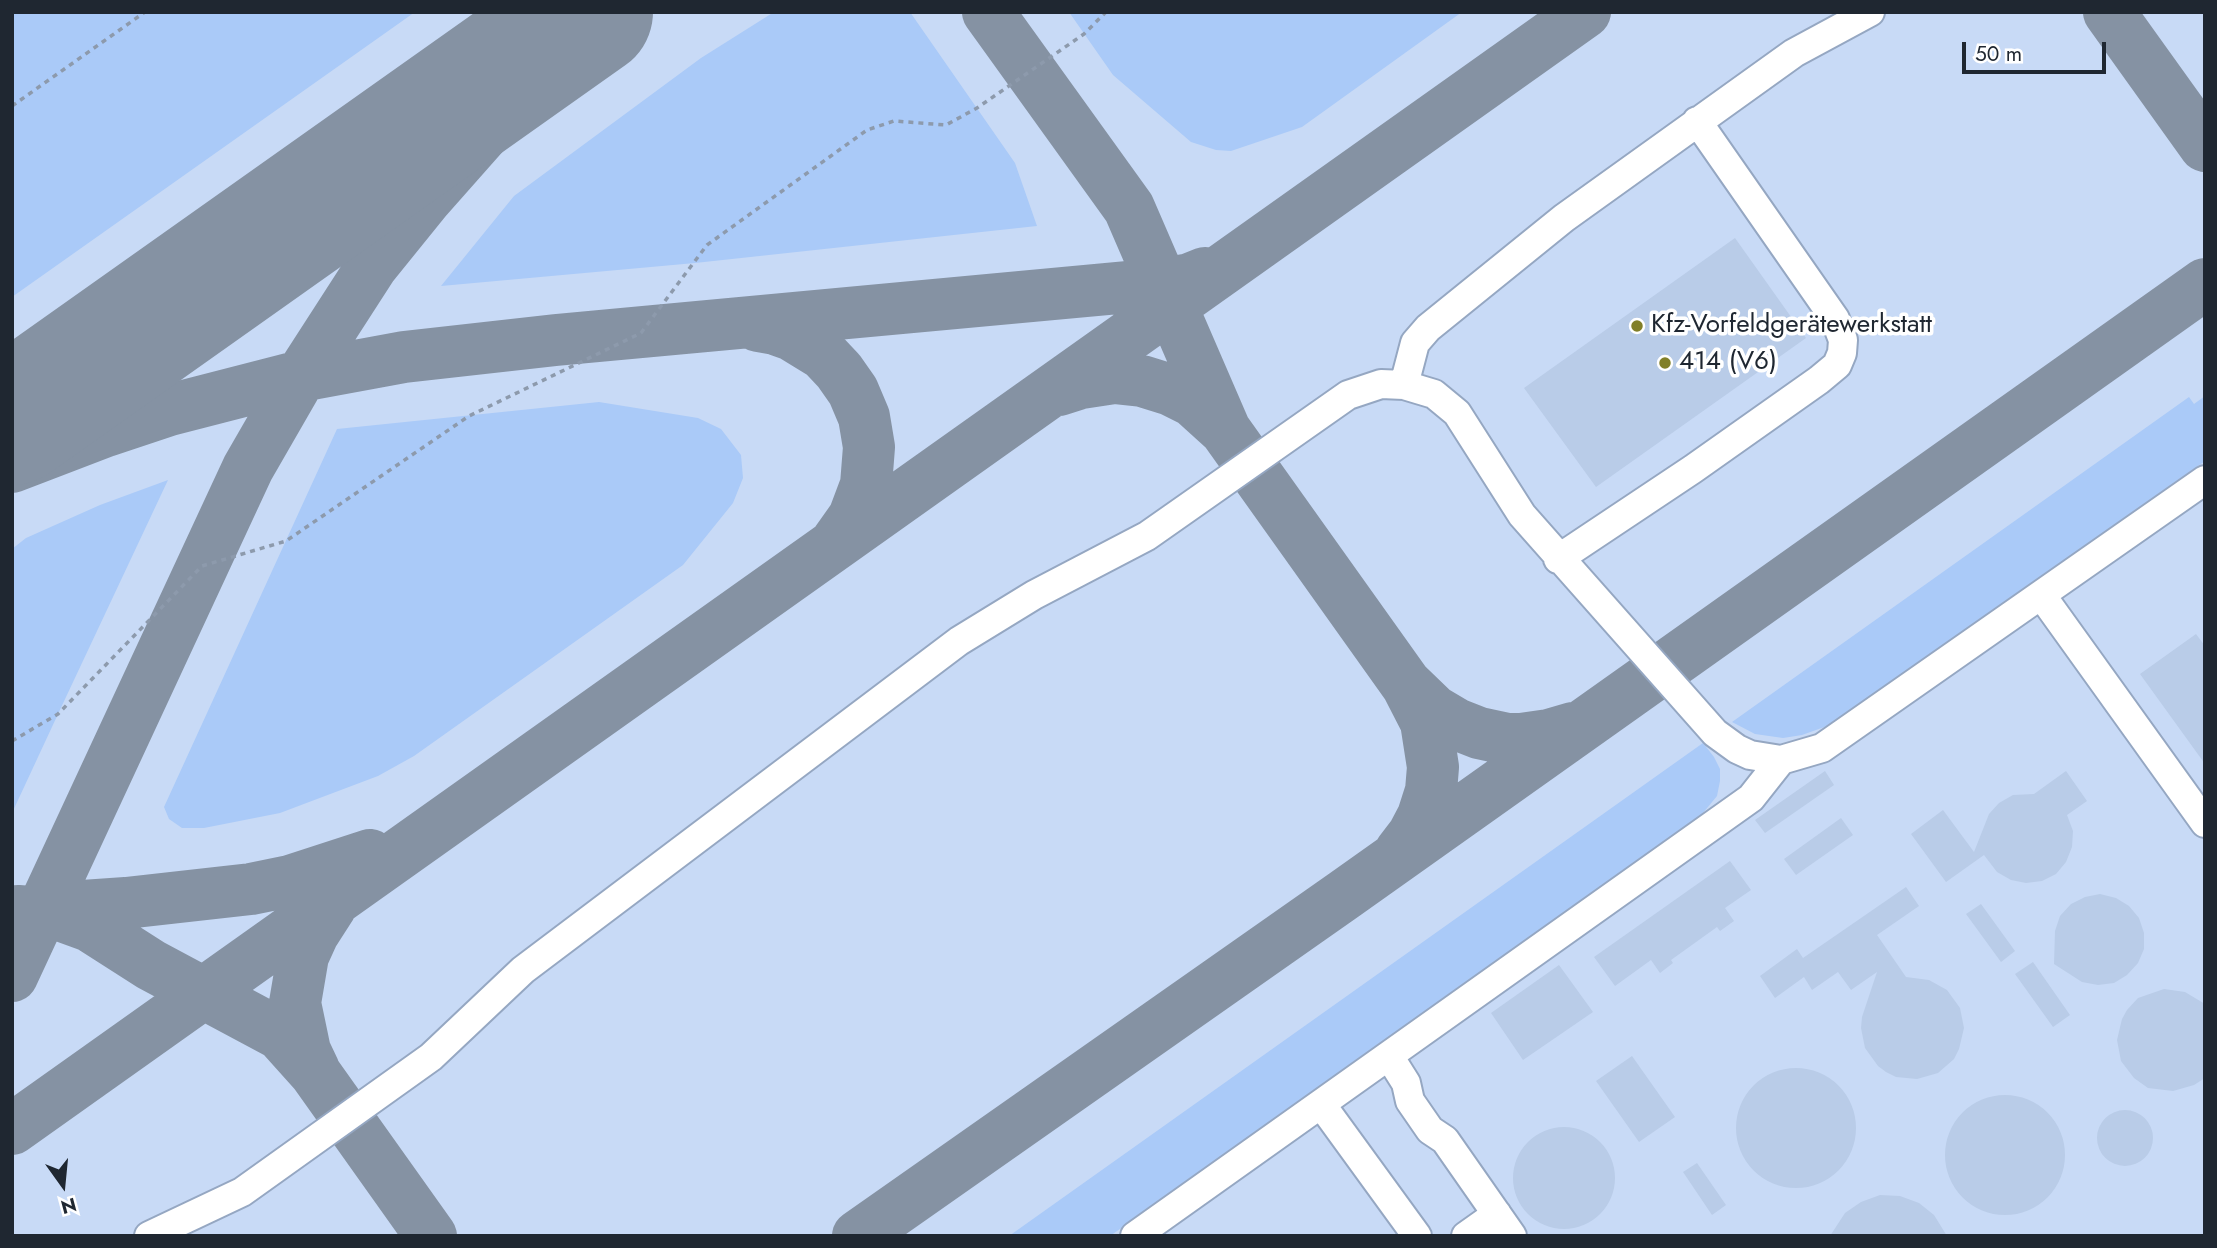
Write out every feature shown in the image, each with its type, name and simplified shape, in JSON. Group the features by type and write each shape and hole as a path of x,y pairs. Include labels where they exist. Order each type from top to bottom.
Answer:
{"lane":[{"path":"1404,384 1415,344 1428,328 1564,218 1794,53 1870,12"},
{"path":"1558,559 1693,469 1819,380 1836,365 1842,353 1843,340 1835,318 1697,121"},
{"path":"149,1236 242,1192 431,1057 523,970 959,641 1034,595 1147,536 1348,395 1381,384 1404,384 1434,394 1457,413 1506,494 1558,559 1715,733 1750,755 1781,760 1822,748 2205,480"},
{"path":"2042,596 2205,823"},
{"path":"1135,1236 1751,798 1781,760"},
{"path":"1388,1056 1406,1083 1410,1101 1430,1130 1445,1140 1505,1225 1466,1236"},
{"path":"1321,1104 1417,1236"}],"path":[{"path":"12,106 145,12"},
{"path":"12,741 58,714 202,566 286,541 469,416 641,333 707,245 867,130 894,121 946,125 977,108 1084,34 1106,12"}],"shaded area":[{"path":"12,12 2205,12 2205,1236 12,1236"},
{"path":"12,12 415,12 12,297"},
{"path":"774,12 910,12 1015,163 1037,226 695,263 441,286 514,196 701,58"},
{"path":"1069,12 1462,12 1302,127 1231,151 1216,150 1191,142 1113,75"},
{"path":"2205,396 2205,461 1830,725 1802,735 1783,738 1755,734 1732,722 2189,397 2194,404"},
{"path":"599,402 698,418 721,429 741,455 743,478 733,503 683,565 414,756 378,776 280,813 204,828 182,828 169,819 164,807 337,429"},
{"path":"168,480 12,813 12,549 26,538 100,505"},
{"path":"1703,743 1720,769 1720,781 1717,796 1698,819 1110,1236 1009,1236"}],"building":[{"name":"414 (V6)","path":"1735,238 1806,338 1596,487 1524,388"},
{"path":"2196,634 2205,646 2205,764 2140,674"},
{"path":"1825,771 1834,785 1765,833 1755,820"},
{"path":"2066,771 2087,801 2067,815 2073,831 2072,847 2066,862 2056,874 2042,881 2026,883 2011,880 1997,872 1984,855 1946,882 1911,834 1943,810 1974,852 1989,814 1999,803 2013,795 2034,794"},
{"path":"1841,818 1853,835 1796,875 1784,859"},
{"path":"1730,861 1751,890 1725,908 1734,921 1720,931 1717,927 1671,960 1673,963 1660,973 1651,960 1615,986 1594,957"},
{"path":"1906,887 1919,906 1877,935 1906,977 1929,980 1947,990 1960,1008 1964,1028 1954,1059 1938,1073 1917,1079 1896,1077 1886,1072 1865,1048 1862,1017 1877,972 1851,990 1838,972 1812,990 1804,977 1775,998 1760,976 1797,949 1803,958"},
{"path":"2100,894 2116,898 2129,906 2139,918 2144,933 2144,949 2138,963 2127,975 2114,983 2098,985 2082,982 2054,964 2055,931 2060,916 2071,904"},
{"path":"1981,904 2015,951 2001,962 1966,914"},
{"path":"2033,962 2070,1015 2053,1027 2015,974"},
{"path":"1559,965 1593,1012 1523,1060 1491,1013"},
{"path":"2164,989 2185,992 2205,1004 2205,1078 2194,1085 2173,1091 2148,1088 2134,1078 2121,1061 2117,1040 2122,1019 2138,998"},
{"path":"1632,1056 1675,1117 1639,1142 1596,1081"},
{"path":"1796,1068 1819,1073 1838,1086 1851,1105 1856,1128 1851,1151 1838,1170 1819,1183 1796,1188 1773,1183 1754,1170 1741,1151 1736,1128 1741,1105 1754,1086 1773,1073"},
{"path":"2005,1095 2028,1099 2048,1112 2061,1132 2065,1155 2061,1178 2048,1198 2028,1211 2005,1215 1982,1211 1962,1198 1949,1178 1945,1155 1949,1132 1962,1112 1982,1099"},
{"path":"2119,1110 2131,1110 2141,1114 2149,1122 2153,1138 2149,1154 2141,1162 2131,1166 2119,1166 2109,1162 2101,1154 2097,1144 2097,1132 2101,1122 2109,1114"},
{"path":"1564,1127 1584,1131 1600,1142 1611,1158 1615,1178 1611,1198 1600,1214 1584,1225 1564,1229 1544,1225 1528,1214 1517,1198 1513,1178 1517,1158 1528,1142 1544,1131"},
{"path":"1697,1163 1726,1205 1712,1215 1683,1172"},
{"path":"1880,1195 1900,1196 1919,1203 1934,1215 1947,1236 1830,1236 1845,1213 1861,1202"}],"taxiway":[{"path":"12,976 248,468 301,376 372,266 427,198 496,120 608,12"},
{"path":"988,12 1129,208 1225,430 1406,684 1434,711 1479,733 1521,739 1573,728"},
{"path":"12,1129 1585,12"},
{"path":"2109,12 2205,146"},
{"path":"12,467 169,410 301,376 404,357 556,340 1161,284 1190,279 1205,273"},
{"path":"858,1236 2205,284"},
{"path":"758,326 792,335 823,354 853,391 864,417 869,447 866,485 854,517 837,541"},
{"path":"1059,390 1081,383 1114,378 1142,381 1171,390 1193,401 1225,430"},
{"path":"1400,852 1423,816 1431,791 1433,767 1426,722 1408,687"},
{"path":"54,908 251,889 290,881 370,855"},
{"path":"314,1070 305,1051 295,1003 303,956 331,906"},
{"path":"18,911 57,914 90,926 151,965 280,1034 315,1073 431,1236"}],"runway":[{"path":"12,420 588,12"}],"place":[{"name":"Kfz-Vorfeldgerätewerkstatt","path":"1637,326"},
{"name":"414 (V6)","path":"1665,363"}]}
